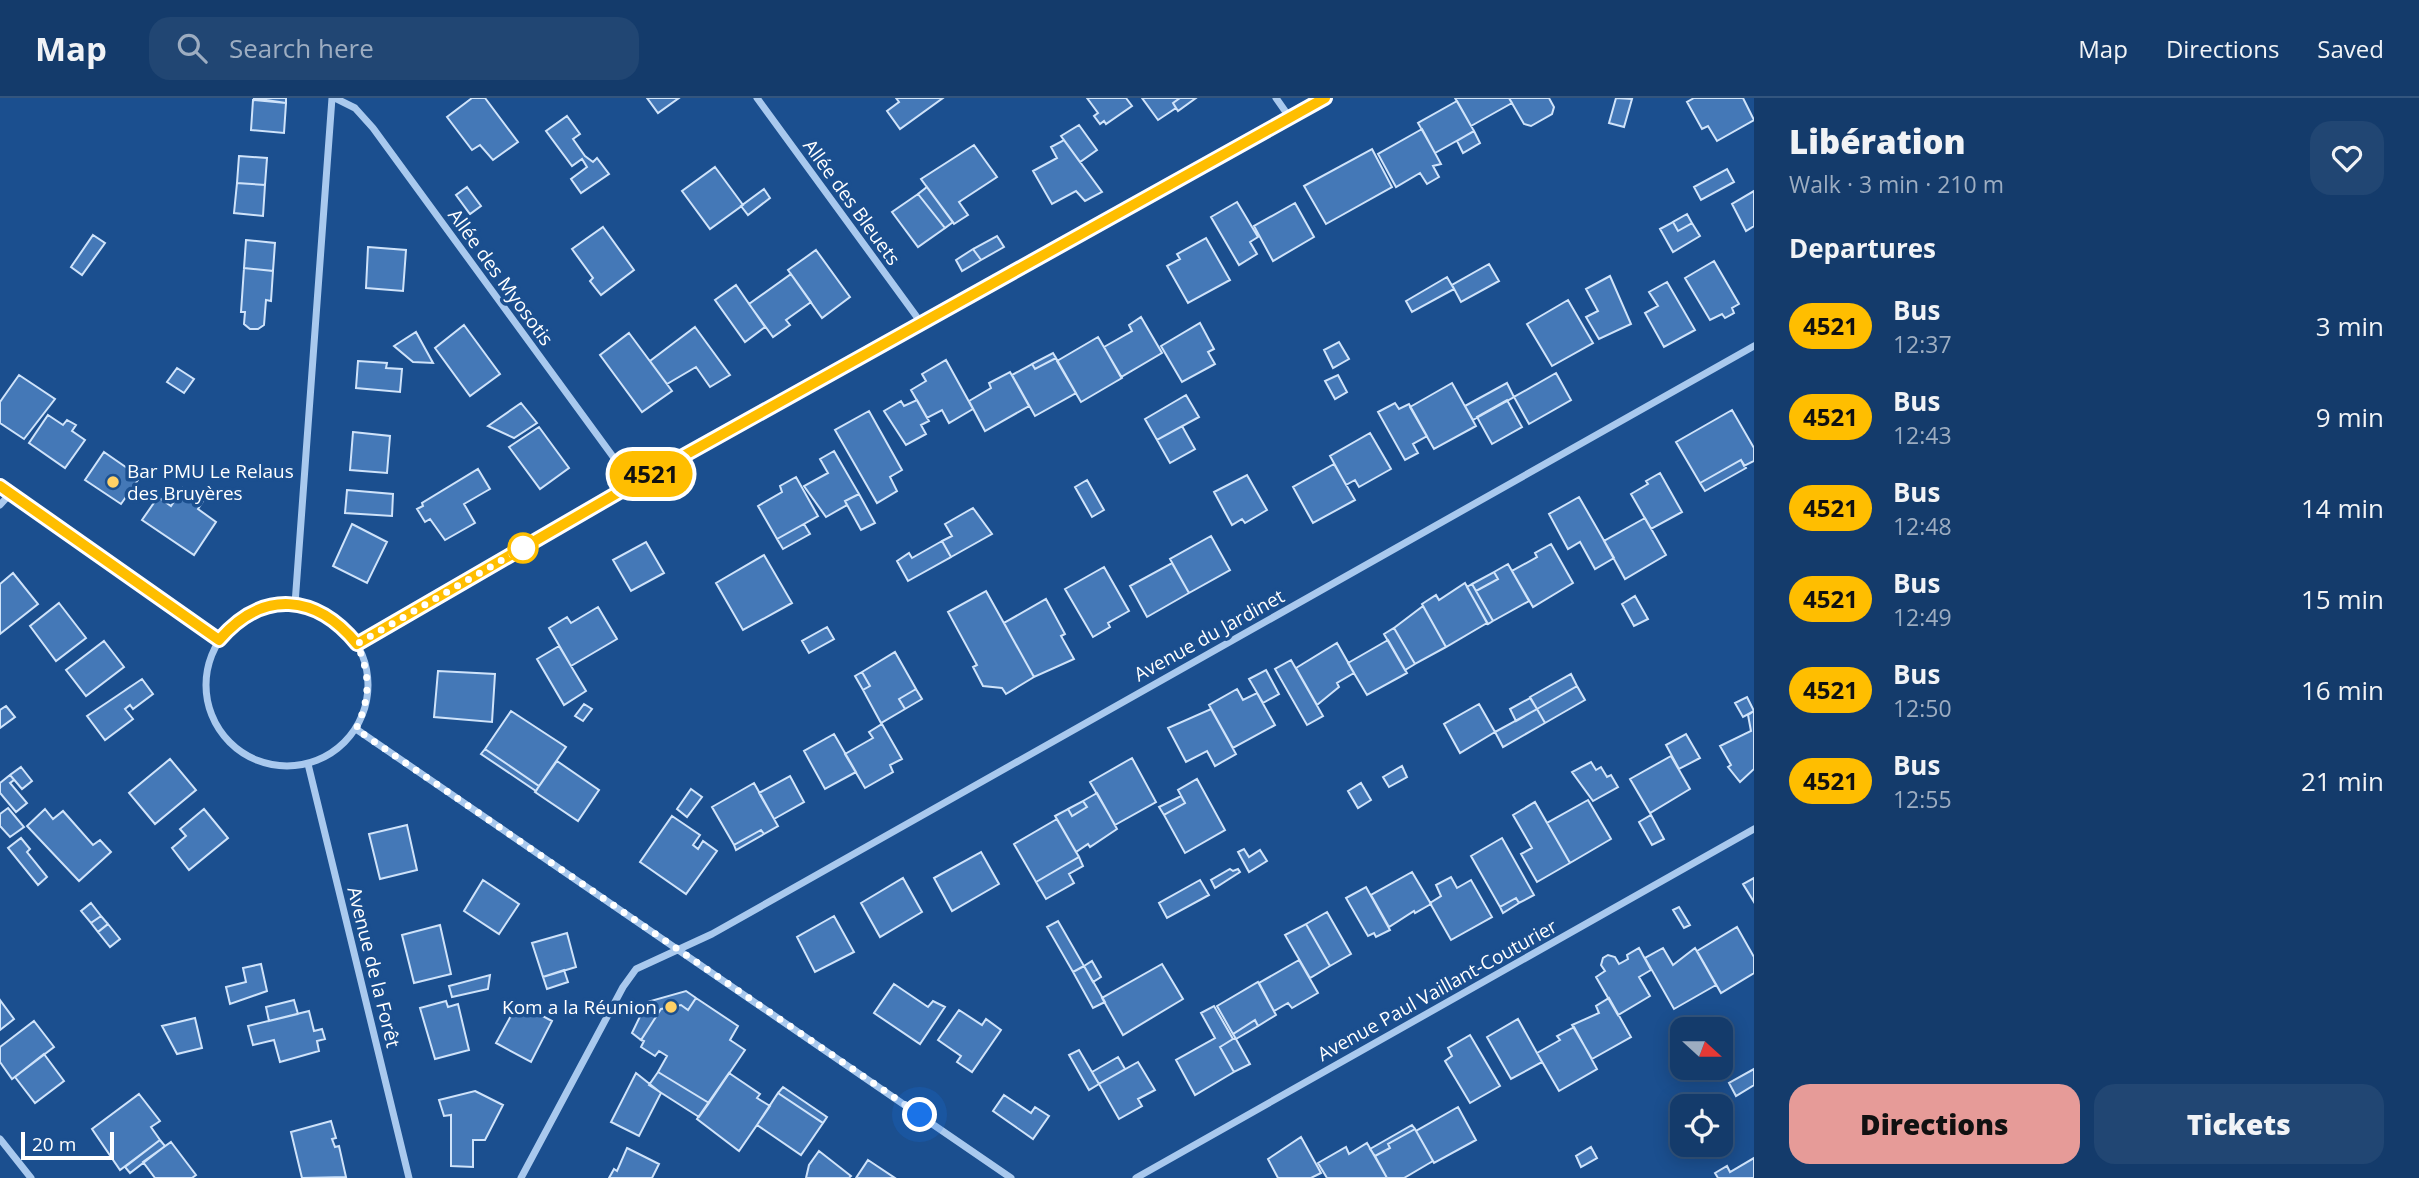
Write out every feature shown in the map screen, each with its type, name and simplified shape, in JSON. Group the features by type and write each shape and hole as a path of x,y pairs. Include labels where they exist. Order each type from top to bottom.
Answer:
{"street":[{"name":"Allée des Myosotis","path":"334,98 355,108 373,128 633,484"},
{"path":"295,604 334,98"},
{"name":"Allée des Bleuets","path":"757,98 922,324"},
{"path":"1276,98 1290,118"},
{"path":"357,644 633,484 1325,98"},
{"name":"Avenue du Jardinet","path":"521,1178 623,987 636,969 712,934 1754,346"},
{"path":"0,485 219,640"},
{"path":"0,505 11,493"},
{"path":"295,604 320,610 341,624 357,644 366,665 369,687 365,709 356,729 335,751 308,764 284,767 259,762 237,751 220,733 209,711 205,687 208,662 219,640 233,623 252,611 273,605 295,604"},
{"path":"356,729 1011,1178"},
{"name":"Avenue de la Forêt","path":"308,764 409,1178"},
{"name":"Avenue Paul Vaillant-Couturier","path":"1136,1178 1754,829"},
{"path":"0,1139 31,1178"}],"building":[{"path":"253,98 286,98 286,103"},
{"path":"472,98 485,98 518,142 493,160 480,145 472,150 447,117"},
{"path":"647,98 679,98 658,113"},
{"path":"896,98 943,98 900,129 887,111 899,102"},
{"path":"1087,98 1126,98 1132,106 1106,124 1104,121 1100,124 1094,116 1098,113"},
{"path":"1142,98 1180,98 1173,103 1176,108 1158,120"},
{"path":"1180,98 1196,98 1178,111 1173,103"},
{"path":"1455,98 1509,98 1512,103 1471,126"},
{"path":"1509,98 1549,98 1554,107 1552,114 1531,126 1524,124"},
{"path":"1616,98 1632,99 1624,127 1609,123"},
{"path":"1694,98 1743,98 1754,120 1717,141 1708,126 1702,129 1687,102"},
{"path":"253,100 286,103 284,133 251,130"},
{"path":"1457,101 1474,131 1435,153 1418,123"},
{"path":"567,116 580,134 573,139 585,156 593,162 597,158 609,174 581,193 571,179 587,167 582,159 572,166 546,131"},
{"path":"1079,125 1097,150 1080,162 1061,136"},
{"path":"1422,129 1441,164 1433,166 1439,177 1427,184 1420,173 1396,187 1378,154"},
{"path":"1474,131 1480,143 1463,153 1457,141"},
{"path":"1064,140 1102,192 1085,201 1076,191 1052,204 1033,171 1057,158 1051,147"},
{"path":"974,145 997,177 959,202 968,215 954,224 921,179"},
{"path":"1372,149 1392,187 1326,224 1304,186"},
{"path":"239,156 267,158 265,185 237,183"},
{"path":"715,167 743,205 710,229 682,191"},
{"path":"1727,169 1734,182 1701,200 1694,187"},
{"path":"237,183 265,185 263,216 234,213"},
{"path":"467,187 481,206 470,214 456,195"},
{"path":"927,187 953,222 945,228 918,194"},
{"path":"764,189 770,198 748,215 741,206"},
{"path":"1754,191 1754,226 1746,231 1732,204"},
{"path":"918,194 945,228 918,247 892,212"},
{"path":"1237,202 1258,237 1250,242 1257,254 1239,265 1211,217"},
{"path":"1295,203 1314,237 1273,261 1254,226"},
{"path":"1687,214 1692,223 1678,231 1673,222"},
{"path":"1673,222 1678,231 1692,223 1700,236 1673,252 1660,229"},
{"path":"603,227 634,270 601,295 590,281 593,278 572,249"},
{"path":"93,235 105,243 82,275 71,267"},
{"path":"997,236 1004,247 981,260 973,249"},
{"path":"1206,238 1230,280 1188,303 1167,266 1180,259 1177,254"},
{"path":"246,240 275,243 273,271 244,268"},
{"path":"368,247 406,250 403,291 366,288"},
{"path":"973,249 981,260 962,271 956,260"},
{"path":"816,250 850,297 822,318 788,270"},
{"path":"1714,261 1739,304 1732,308 1734,313 1725,318 1722,314 1710,320 1685,278"},
{"path":"1489,264 1499,281 1461,302 1452,285"},
{"path":"244,268 273,271 271,301 266,300 264,325 258,329 250,329 244,324 245,312 241,312"},
{"path":"791,274 811,302 786,320 790,325 773,337 749,304"},
{"path":"1610,276 1631,324 1599,339 1586,317 1598,311 1586,289"},
{"path":"1447,277 1454,289 1412,312 1406,301"},
{"path":"1667,282 1695,330 1664,347 1645,313 1658,306 1649,292"},
{"path":"736,285 765,327 745,342 715,300"},
{"path":"1568,300 1593,343 1552,366 1527,324"},
{"path":"1141,317 1162,353 1121,377 1104,347 1132,331 1129,325"},
{"path":"1200,323 1214,349 1208,352 1215,364 1182,382 1161,346"},
{"path":"464,325 500,374 470,396 435,348"},
{"path":"695,327 730,375 710,387 696,367 667,384 650,361"},
{"path":"416,332 433,363 413,362 394,346"},
{"path":"629,333 672,391 642,412 600,355"},
{"path":"1098,337 1122,378 1081,402 1057,361"},
{"path":"1339,342 1349,359 1333,368 1324,350"},
{"path":"1053,353 1056,358 1035,369 1032,364"},
{"path":"1056,358 1076,393 1035,416 1012,375 1032,364 1035,369"},
{"path":"946,360 973,409 949,423 942,410 927,418 911,390 926,381 922,374"},
{"path":"358,361 387,363 386,368 402,369 400,392 356,388"},
{"path":"177,368 194,379 184,393 167,382"},
{"path":"1010,372 1029,406 985,431 969,401 991,388 989,383"},
{"path":"1556,373 1571,400 1529,424 1514,397"},
{"path":"19,375 55,399 24,439 0,423 0,402"},
{"path":"1338,375 1347,392 1335,399 1325,381"},
{"path":"1452,383 1476,426 1434,449 1410,407"},
{"path":"1507,383 1514,397 1473,420 1465,406"},
{"path":"1186,395 1199,417 1157,440 1145,419"},
{"path":"917,400 929,421 921,425 926,434 906,445 884,411 901,401 904,406"},
{"path":"1507,400 1522,427 1492,444 1477,417"},
{"path":"521,403 537,423 514,438 488,426"},
{"path":"1395,403 1399,409 1409,404 1427,436 1413,444 1418,453 1405,460 1378,412"},
{"path":"1732,410 1754,448 1754,461 1744,466 1741,460 1700,483 1676,442"},
{"path":"869,411 902,470 890,477 897,491 877,503 835,430"},
{"path":"48,415 63,425 67,420 76,425 72,431 85,440 65,468 29,443"},
{"path":"1182,426 1195,449 1170,463 1157,440"},
{"path":"539,427 569,468 540,489 509,447"},
{"path":"353,432 390,436 387,473 350,470"},
{"path":"1370,433 1391,469 1359,487 1355,480 1346,485 1330,456"},
{"path":"834,451 859,494 845,501 847,505 826,517 804,486 828,473 820,459"},
{"path":"104,452 140,477 121,504 85,480"},
{"path":"1741,460 1746,468 1705,491 1700,483"},
{"path":"1334,464 1355,500 1313,523 1293,487"},
{"path":"478,469 490,489 464,504 475,523 445,540 430,519 425,522 417,509 423,506 422,503"},
{"path":"1660,473 1682,512 1651,529 1631,494"},
{"path":"1247,475 1267,510 1245,523 1242,519 1232,525 1214,492"},
{"path":"796,477 818,516 777,539 758,506 782,492 780,486"},
{"path":"1087,480 1104,510 1092,517 1075,487"},
{"path":"183,488 203,501 198,509 216,522 194,555 142,520 158,497 171,506"},
{"path":"347,490 393,494 392,516 345,513"},
{"path":"859,494 875,523 861,530 845,501"},
{"path":"1579,497 1614,558 1595,569 1580,542 1568,549 1549,514"},
{"path":"973,508 992,534 951,557 942,541 952,536 945,524"},
{"path":"1645,518 1666,555 1625,579 1604,541"},
{"path":"352,524 387,542 367,583 333,566"},
{"path":"804,524 810,534 783,549 777,539"},
{"path":"1211,536 1230,570 1189,593 1170,559"},
{"path":"942,541 951,557 908,581 897,561 909,553 912,558"},
{"path":"646,542 664,573 631,591 613,560"},
{"path":"1551,544 1573,583 1533,607 1512,571 1537,557 1535,553"},
{"path":"764,555 792,603 743,630 716,583"},
{"path":"1172,563 1189,593 1147,617 1130,586"},
{"path":"1508,564 1529,601 1493,621 1476,591 1498,579 1494,572"},
{"path":"1104,567 1129,611 1108,623 1110,627 1093,637 1065,589"},
{"path":"1494,572 1498,579 1476,591 1472,584"},
{"path":"13,573 38,604 0,634 0,584"},
{"path":"1465,583 1487,623 1446,647 1422,604 1436,595 1439,600"},
{"path":"1472,584 1493,621 1488,624 1467,587"},
{"path":"986,591 1034,677 1006,694 1002,688 983,686 973,667 977,665 948,612"},
{"path":"1635,596 1648,619 1634,626 1622,604"},
{"path":"1046,599 1065,634 1061,636 1074,659 1034,677 1004,623"},
{"path":"59,603 86,638 56,661 30,626"},
{"path":"1423,606 1446,647 1415,664 1394,628"},
{"path":"598,607 617,639 571,666 549,628 567,617 571,623"},
{"path":"827,627 834,639 809,653 802,641"},
{"path":"1394,628 1415,664 1405,670 1384,634"},
{"path":"1388,640 1407,673 1367,695 1348,663"},
{"path":"104,641 124,667 86,696 66,670"},
{"path":"1337,643 1354,673 1337,683 1339,687 1317,705 1296,668"},
{"path":"559,646 586,691 564,705 537,659"},
{"path":"895,652 916,689 899,699 905,709 881,723 863,690 870,686 862,672"},
{"path":"1291,660 1323,716 1307,725 1275,669"},
{"path":"1266,670 1279,694 1263,703 1249,679"},
{"path":"438,671 495,674 492,722 434,717"},
{"path":"862,672 870,686 863,690 855,676"},
{"path":"1571,674 1577,686 1537,709 1530,697"},
{"path":"142,679 153,694 133,709 130,705 125,709 133,719 105,740 87,716"},
{"path":"1577,686 1585,700 1545,723 1537,709"},
{"path":"916,689 922,699 905,709 899,699"},
{"path":"1237,689 1243,700 1257,693 1275,725 1233,748 1209,705"},
{"path":"1747,697 1754,711 1743,717 1735,703"},
{"path":"1530,698 1537,709 1516,721 1510,709"},
{"path":"584,704 592,709 583,721 575,716"},
{"path":"1479,704 1495,732 1460,753 1444,724"},
{"path":"6,706 15,717 0,728 0,710"},
{"path":"1211,709 1236,754 1215,766 1207,751 1186,762 1168,728"},
{"path":"1537,709 1545,723 1503,747 1495,732"},
{"path":"511,711 566,747 539,786 485,749"},
{"path":"1754,711 1754,769 1740,782 1728,767 1731,765 1720,746 1751,731 1748,715"},
{"path":"882,724 902,759 890,765 893,772 865,788 845,754 873,738 869,732"},
{"path":"834,734 856,772 825,789 804,751"},
{"path":"1686,734 1700,758 1679,769 1666,745"},
{"path":"485,749 539,786 536,791 481,754"},
{"path":"1671,756 1690,789 1650,813 1630,779"},
{"path":"1132,758 1156,802 1115,825 1090,782"},
{"path":"170,759 196,790 155,824 129,793"},
{"path":"557,761 599,790 578,821 535,792"},
{"path":"1591,762 1596,770 1601,767 1607,777 1611,775 1618,787 1593,801 1572,772"},
{"path":"1402,766 1407,777 1389,787 1383,777"},
{"path":"21,767 32,781 22,789 10,775"},
{"path":"10,775 14,780 10,783 27,803 16,812 0,793 0,783"},
{"path":"790,776 804,802 774,819 759,793"},
{"path":"1197,779 1225,830 1185,853 1164,815 1185,803 1178,790"},
{"path":"754,783 778,826 764,834 761,830 734,845 712,807"},
{"path":"1361,783 1371,800 1358,808 1348,791"},
{"path":"691,789 702,797 687,817 677,809"},
{"path":"1097,793 1117,829 1090,847 1088,844 1076,852 1055,816 1068,809 1072,816 1087,807 1083,801"},
{"path":"1181,796 1185,803 1164,815 1159,807"},
{"path":"1588,800 1611,839 1570,863 1547,823"},
{"path":"1083,801 1087,807 1072,816 1068,809"},
{"path":"1535,802 1570,863 1537,882 1521,854 1532,848 1513,815"},
{"path":"8,808 24,827 10,837 0,826 0,814"},
{"path":"45,809 53,819 63,811 93,845 100,840 111,852 79,881 27,826"},
{"path":"204,809 228,838 189,870 172,848 186,836 180,829"},
{"path":"1651,815 1664,839 1652,845 1639,822"},
{"path":"672,816 700,835 693,845 698,849 703,841 717,851 686,894 640,862"},
{"path":"1057,819 1079,857 1036,882 1014,844"},
{"path":"407,825 417,870 380,879 369,834"},
{"path":"761,830 764,834 736,850 734,845"},
{"path":"21,838 30,849 27,852 47,877 38,885 8,848"},
{"path":"1502,838 1534,895 1519,903 1516,898 1500,907 1471,856"},
{"path":"1244,849 1249,857 1260,850 1267,861 1249,872 1238,852"},
{"path":"981,852 999,884 952,911 934,878"},
{"path":"1079,857 1083,866 1069,874 1074,883 1046,899 1036,882"},
{"path":"1230,869 1238,869 1240,872 1215,888 1211,880"},
{"path":"1412,872 1431,904 1389,927 1371,895"},
{"path":"1451,877 1457,888 1471,880 1492,917 1451,940 1430,903 1441,896 1436,885"},
{"path":"903,878 922,912 880,937 861,903"},
{"path":"1754,878 1754,902 1743,884"},
{"path":"483,880 519,904 499,934 464,911"},
{"path":"1200,880 1209,895 1167,918 1159,903"},
{"path":"1366,887 1390,930 1376,937 1374,933 1368,936 1346,898"},
{"path":"1516,898 1519,903 1503,913 1500,907"},
{"path":"91,903 101,916 91,923 81,911"},
{"path":"1679,907 1690,925 1684,928 1673,910"},
{"path":"1327,912 1351,954 1330,966 1306,924"},
{"path":"101,916 108,924 98,932 91,923"},
{"path":"834,916 854,952 815,972 797,937"},
{"path":"1058,921 1084,966 1073,972 1047,927"},
{"path":"108,924 120,939 110,947 98,932"},
{"path":"1306,924 1330,966 1310,978 1285,935"},
{"path":"440,925 451,974 414,983 402,935"},
{"path":"1737,927 1754,957 1754,973 1721,993 1697,951"},
{"path":"567,933 576,967 543,977 532,943"},
{"path":"1639,948 1651,970 1639,977 1650,996 1618,1015 1596,977 1605,971 1601,965 1603,958 1608,955 1615,957 1619,964"},
{"path":"1663,948 1673,965 1695,948 1716,985 1674,1009 1645,958"},
{"path":"1299,960 1318,993 1292,1008 1288,1003 1274,1011 1259,983"},
{"path":"1092,961 1101,977 1093,982 1084,966"},
{"path":"261,964 267,991 230,1004 226,987 246,982 243,968"},
{"path":"1162,964 1183,999 1123,1035 1102,998"},
{"path":"1084,966 1105,1002 1093,1008 1073,972"},
{"path":"564,970 568,982 547,989 543,977"},
{"path":"490,975 488,989 452,997 449,986"},
{"path":"1258,982 1276,1015 1258,1026 1255,1020 1233,1034 1217,1006"},
{"path":"894,984 928,1007 933,1001 945,1007 920,1044 874,1013"},
{"path":"686,991 696,998 688,1010 681,1005 661,1009 641,1040 632,1033 647,1002"},
{"path":"696,998 738,1026 730,1040 745,1050 709,1103 658,1072 667,1056 659,1051 655,1056 641,1047 644,1041 641,1040 661,1009 681,1005 688,1010"},
{"path":"1609,998 1631,1037 1592,1059 1572,1025 1599,1013 1596,1006"},
{"path":"0,1000 14,1019 0,1030"},
{"path":"294,1000 298,1014 269,1021 266,1007"},
{"path":"446,1001 448,1007 458,1004 469,1050 435,1059 420,1008"},
{"path":"518,1003 552,1021 531,1062 496,1043"},
{"path":"1214,1006 1233,1039 1220,1047 1234,1072 1195,1095 1176,1060 1215,1038 1201,1013"},
{"path":"959,1010 982,1025 986,1019 1001,1030 972,1072 957,1062 961,1056 938,1040"},
{"path":"309,1011 314,1031 322,1029 325,1039 317,1041 319,1051 280,1062 274,1040 253,1045 248,1026"},
{"path":"195,1018 202,1048 177,1054 162,1026"},
{"path":"1518,1019 1542,1062 1511,1079 1487,1037"},
{"path":"1255,1020 1258,1026 1236,1039 1233,1034"},
{"path":"34,1021 54,1047 12,1079 0,1062 0,1047"},
{"path":"1574,1027 1597,1069 1559,1091 1537,1053 1560,1040 1557,1036"},
{"path":"1470,1035 1500,1086 1470,1103 1445,1061 1452,1056 1448,1048"},
{"path":"1236,1039 1250,1064 1234,1072 1220,1047"},
{"path":"1079,1050 1099,1084 1089,1090 1069,1055"},
{"path":"44,1054 64,1081 35,1103 15,1077"},
{"path":"1118,1057 1125,1069 1099,1084 1092,1072"},
{"path":"1138,1062 1155,1090 1138,1099 1142,1106 1119,1119 1099,1084"},
{"path":"1754,1069 1754,1085 1736,1096 1729,1083"},
{"path":"658,1072 709,1103 699,1117 649,1085"},
{"path":"636,1073 661,1093 639,1136 611,1122"},
{"path":"729,1073 760,1094 757,1098 770,1106 739,1151 697,1119"},
{"path":"783,1087 827,1117 823,1123 778,1093"},
{"path":"475,1091 503,1105 485,1140 473,1140 473,1167 451,1166 451,1115 444,1116 439,1100"},
{"path":"778,1093 823,1123 801,1155 757,1125"},
{"path":"139,1094 160,1121 151,1127 160,1140 120,1170 92,1129"},
{"path":"1004,1095 1031,1113 1035,1107 1049,1116 1033,1139 993,1111"},
{"path":"1458,1107 1476,1140 1434,1163 1416,1131"},
{"path":"331,1121 336,1138 332,1139 335,1147 339,1146 346,1177 302,1178 291,1132"},
{"path":"1412,1125 1415,1129 1388,1144 1390,1148 1375,1156 1370,1149"},
{"path":"1415,1129 1433,1161 1404,1178 1387,1178 1375,1156 1390,1148 1388,1144"},
{"path":"1301,1137 1321,1173 1311,1178 1278,1178 1268,1159"},
{"path":"160,1140 165,1146 130,1173 125,1167"},
{"path":"171,1142 196,1175 192,1178 155,1178 143,1162"},
{"path":"1367,1143 1387,1178 1327,1178 1318,1163 1346,1147 1349,1154"},
{"path":"1591,1147 1597,1158 1581,1167 1576,1156"},
{"path":"627,1148 659,1164 652,1178 609,1178 614,1169 617,1171"},
{"path":"819,1151 851,1176 806,1178 809,1165"},
{"path":"1754,1158 1754,1178 1718,1178 1715,1173 1727,1166 1730,1172"},
{"path":"868,1160 895,1178 856,1178"}],"bus line":[{"name":"4521","path":"0,486 219,640 233,623 252,611 273,605 295,604 320,610 341,624 357,644 633,484 1325,98"}],"place":[{"name":"Bar PMU Le Relaus des Bruyères","path":"113,482"},
{"name":"Kom a la Réunion","path":"671,1007"}],"route":[{"path":"523,548 357,644 366,665 369,687 365,709 356,729 920,1115"}]}
